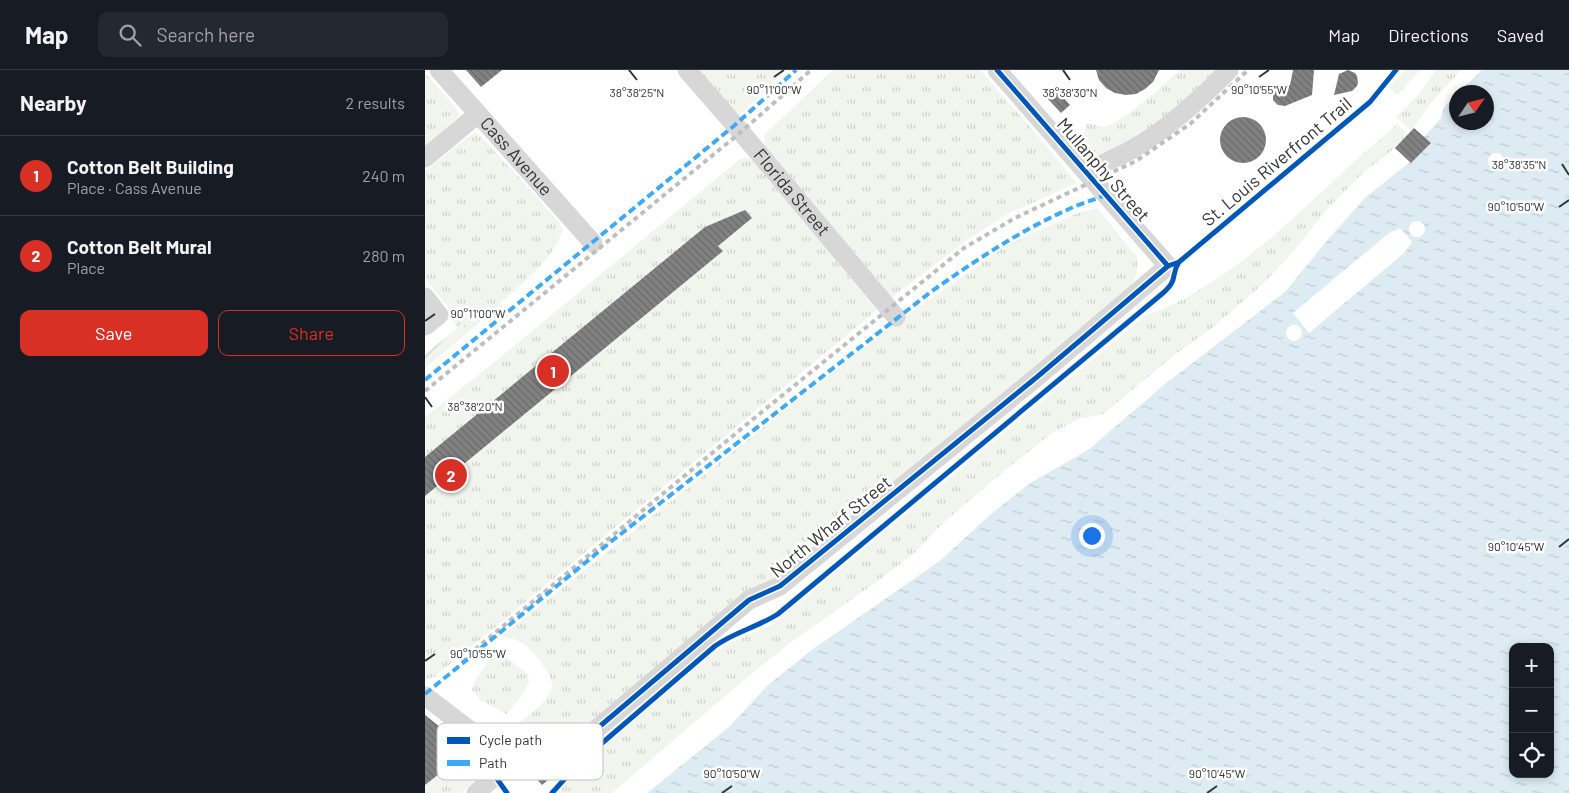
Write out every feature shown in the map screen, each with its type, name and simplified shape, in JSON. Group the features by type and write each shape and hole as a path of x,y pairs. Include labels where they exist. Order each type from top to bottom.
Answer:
{"street":[{"name":"Cass Avenue","path":"439,70 593,243"},
{"name":"Florida Street","path":"687,70 748,139 896,317"},
{"name":"Mullanphy Street","path":"997,70 1168,266"},
{"path":"1086,172 1131,150 1160,130 1229,70"},
{"path":"425,158 478,114"},
{"name":"North Wharf Street","path":"603,724 749,600 780,586 1037,377 1168,266"},
{"path":"425,297 439,314 425,326"},
{"path":"425,696 461,723"},
{"name":"North Wharf Street","path":"476,793 490,780"}],"green space":[{"path":"697,70 786,70 743,112 736,112"},
{"path":"833,70 980,70 1077,183 1009,213 963,243 890,299 771,156 764,143 765,134"},
{"path":"1180,70 1219,70 1147,133 1127,145 1096,155 1083,140 1086,123 1106,127 1145,101"},
{"path":"1405,70 1420,70 1397,95 1389,87"},
{"path":"1436,70 1461,70 1430,104 1411,131 1396,117 1420,93"},
{"path":"425,73 456,108 459,114 456,119 425,146"},
{"path":"1397,124 1408,135 1395,148 1363,173 1328,208 1293,252 1263,284 1212,328 1177,353 1103,414 1079,419 1053,432 941,525 914,553 794,640 751,674 612,793 557,793 569,780 603,780 603,747 713,653 730,643 773,624 1146,315 1202,288 1230,270 1283,228 1359,157"},
{"path":"475,133 481,136 558,221 563,230 546,260 530,277 425,368 425,361 465,328 425,279 425,171"},
{"path":"749,158 756,163 877,310 459,657 434,677 425,680 425,417 497,360 740,159"},
{"path":"1097,208 1137,257 1136,275 1119,301 597,723 519,723 545,700 550,694 552,684 546,670 532,651 519,641 502,636 882,333 1007,245 1075,214"},
{"path":"453,313 465,328 425,361 425,354 458,328 450,317"},
{"path":"502,654 528,674 529,682 522,695 506,714 480,700 472,690 483,668 492,659"},
{"path":"437,775 437,780 474,780 462,793 425,793 425,785"}],"water":[{"path":"1482,70 1569,70 1569,793 647,793 729,727 767,686 809,652 941,560 991,514 1030,483 1088,450 1165,384 1285,292 1366,197 1411,163 1430,144 1424,137 1441,118 1444,107 1449,102 1449,130 1494,130 1494,85 1466,85"}],"pier":[{"path":"1493,153 1499,153 1504,158 1502,167 1493,169 1488,164 1488,158"},
{"path":"1414,221 1420,221 1425,226 1423,235 1414,237 1409,232 1409,226"},
{"path":"1400,228 1412,242 1404,253 1309,333 1293,313 1389,233"},
{"path":"1291,325 1297,325 1302,330 1300,339 1291,341 1286,336 1286,330"}],"building":[{"path":"466,70 502,70 481,87"},
{"path":"1096,70 1159,70 1153,82 1145,89 1136,94 1126,95 1115,93 1106,88 1099,80"},
{"path":"1293,70 1314,70 1312,95 1285,106 1278,105 1273,100 1273,90 1278,85 1290,85"},
{"path":"1348,70 1357,76 1357,86 1352,91 1334,95 1339,74"},
{"path":"1056,89 1070,105 1061,113 1046,97"},
{"path":"1238,117 1248,117 1262,127 1266,140 1262,153 1256,159 1248,163 1238,163 1224,153 1220,145 1220,135 1230,121"},
{"path":"1414,128 1431,143 1411,163 1395,148"},
{"path":"745,210 752,218 718,246 723,251 425,496 425,457 705,227"},
{"path":"425,715 437,725 437,775 425,785"},
{"path":"537,780 548,780 542,785"}],"railway":[{"path":"425,391 741,132 811,70"},
{"path":"461,661 752,420 964,248 1015,218 1136,161 1190,124 1248,70"}],"marked path":[{"path":"425,380 735,125 796,70"},
{"path":"425,694 613,540 932,291 1032,227 1072,208 1106,195"}],"cycle path":[{"path":"997,70 1168,266"},
{"name":"St. Louis Riverfront Trail","path":"603,724 749,600 780,586 1037,377 1168,266 1179,262 1370,102 1396,70"},
{"path":"603,742 715,646 778,614 1163,293 1173,281 1179,262"},
{"name":"St. Louis Riverfront Trail","path":"498,780 507,793"},
{"path":"552,793 564,780"}],"place":[{"name":"Cotton Belt Building","path":"553,371"},
{"name":"Cotton Belt Mural","path":"451,475"}]}
